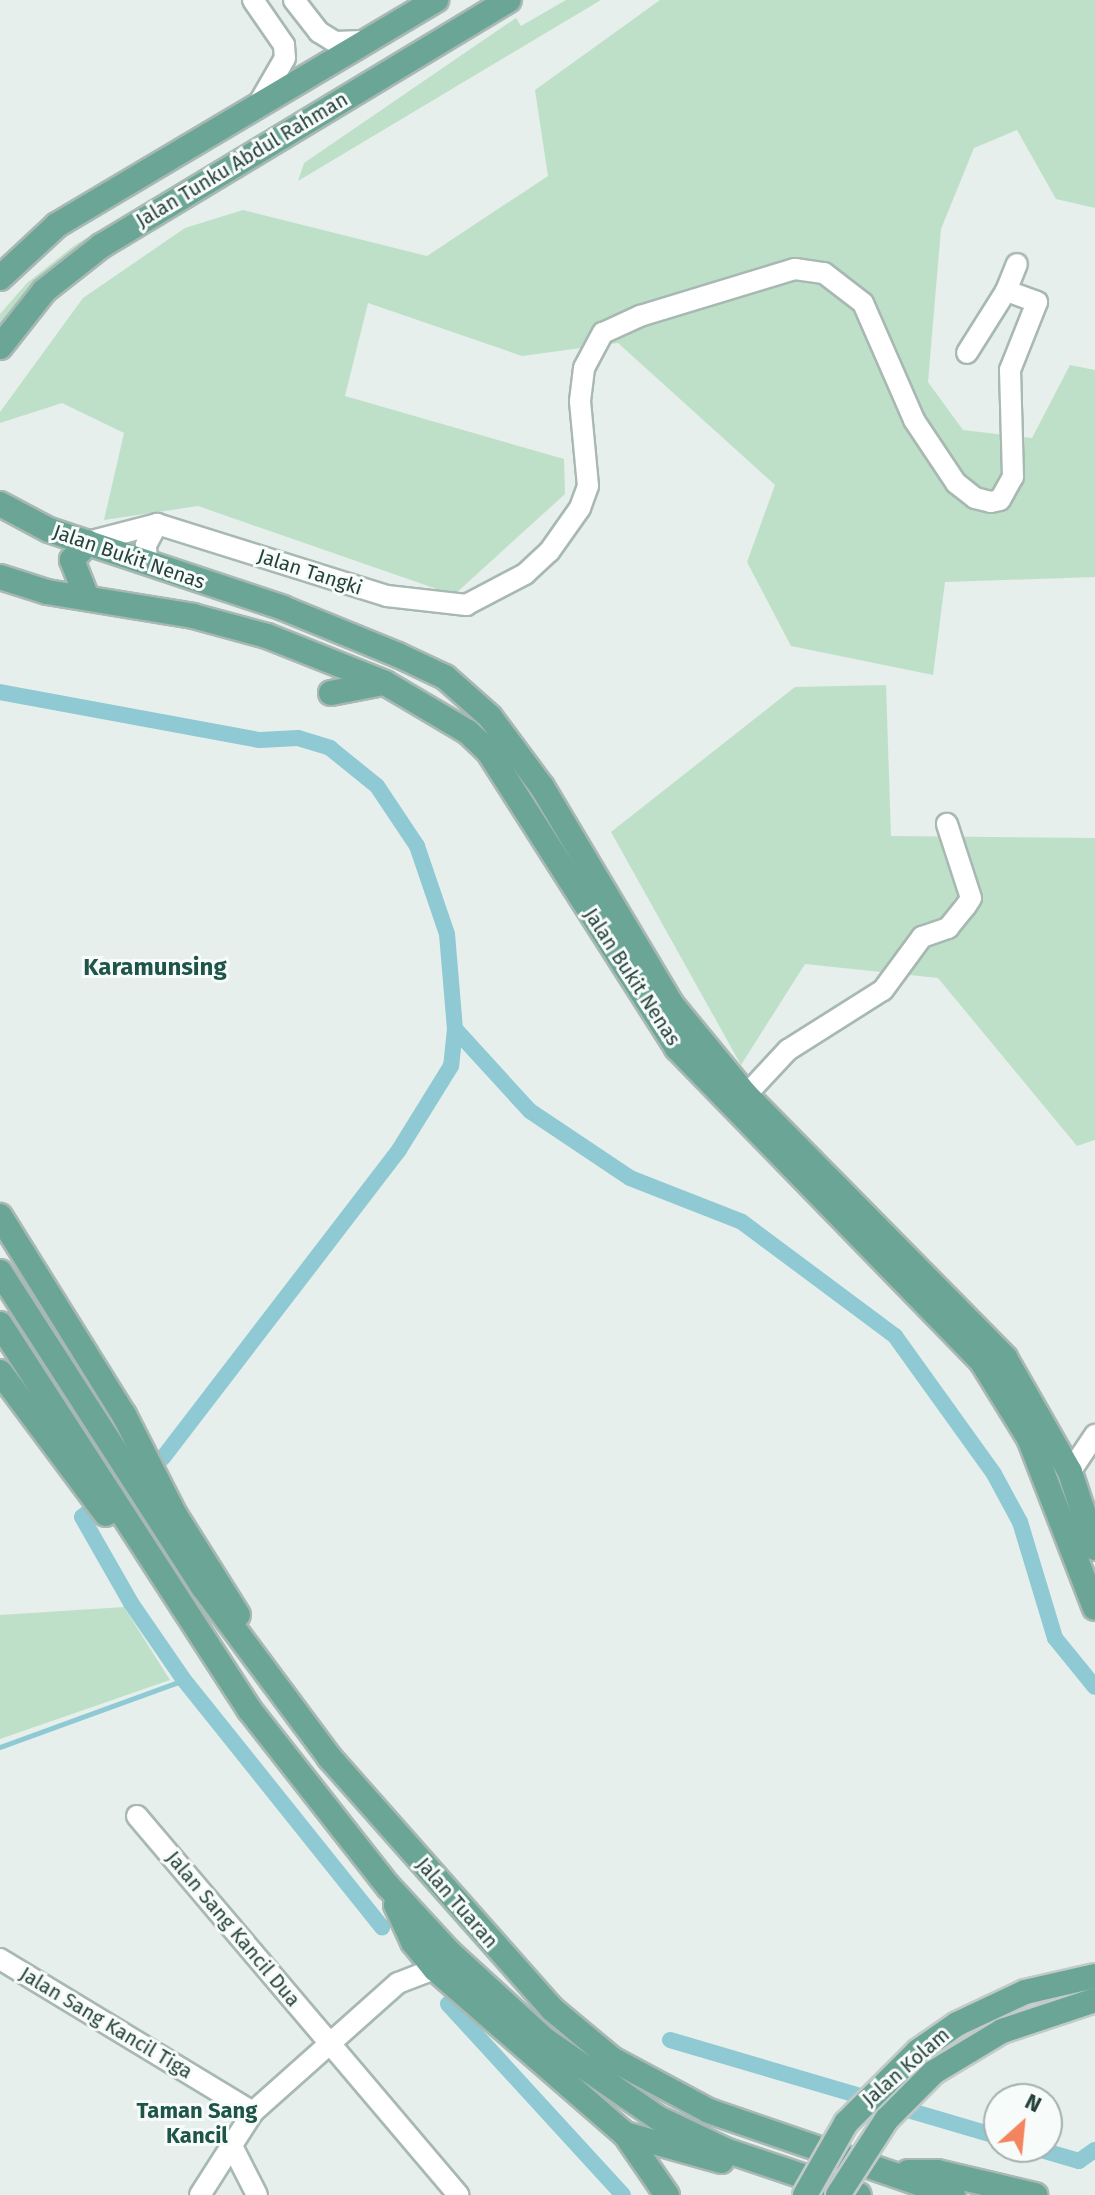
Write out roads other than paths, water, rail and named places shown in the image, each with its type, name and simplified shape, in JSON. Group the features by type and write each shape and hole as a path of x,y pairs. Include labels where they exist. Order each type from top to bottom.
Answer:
{"main road":[{"name":"Jalan Tunku Abdul Rahman","path":"0,278 57,225 436,0"},
{"name":"Jalan Tunku Abdul Rahman","path":"0,347 44,291 101,246 508,0"},
{"name":"Jalan Bukit Nenas","path":"0,504 20,518 147,561 426,667 490,717 542,787 672,1005 746,1095 1005,1358 1070,1472 1095,1548"},
{"path":"87,598 72,560 88,542"},
{"name":"Jalan Bukit Nenas","path":"0,577 87,598 193,616 267,636 385,683 468,732 488,751 677,1048 982,1362 1029,1438 1095,1608"},
{"path":"237,595 335,642 339,664"},
{"path":"331,693 385,683"},
{"path":"0,1216 124,1415 175,1515 225,1587 257,1655"},
{"name":"Jalan Tuaran","path":"0,1272 203,1587 257,1655 330,1758 552,2009 612,2059 709,2111 799,2145 894,2173 953,2195"},
{"name":"Jalan Tuaran","path":"0,1324 142,1550 249,1709 388,1886 495,1997 615,2091 725,2150 859,2195"},
{"path":"0,1372 101,1509 142,1550"},
{"path":"388,1886 413,1942 435,1969 625,2134 667,2195"},
{"name":"Jalan Kolam","path":"805,2195 846,2123 918,2051 957,2024 1025,1992 1095,1976"},
{"name":"Jalan Kolam","path":"840,2195 887,2119 934,2072 1002,2031 1095,2000"},
{"path":"625,2134 840,2195"},
{"path":"894,2173 937,2172 1035,2195"}],"street":[{"path":"259,8 286,15 293,0 312,26 341,45 367,41"},
{"path":"259,8 284,45"},
{"path":"252,112 281,73 284,45 292,30 312,26"},
{"path":"967,353 1006,291 1017,264"},
{"name":"Jalan Tangki","path":"157,524 387,596 466,605 525,574 549,552 580,508 588,486 580,401 584,368 603,333 640,316 795,269 824,273 863,303 914,420 956,483 975,498 1000,500 1013,477 1010,370 1037,302 1006,291"},
{"path":"88,542 157,524"},
{"path":"147,561 146,545 157,524"},
{"path":"746,1095 788,1050 883,990 922,937 948,928 966,906 971,898 947,824"},
{"path":"1070,1472 1095,1435"},
{"name":"Jalan Sang Kancil Dua","path":"137,1816 458,2195"},
{"path":"398,1983 412,1957 413,1942"},
{"name":"Jalan Sang Kancil Tiga","path":"0,1959 253,2112"},
{"path":"200,2195 253,2112 398,1983 435,1969"},
{"path":"231,2144 257,2195"}],"waterway":[{"path":"0,692 260,740 298,738 330,748 377,786 417,846 447,934 455,1029 451,1066 399,1150 163,1458"},
{"path":"455,1029 530,1111 630,1178 742,1222 895,1336 994,1474 1020,1522 1055,1638 1095,1687"},
{"path":"87,1513 82,1517 131,1603 184,1680 382,1927"},
{"path":"0,1747 184,1680"},
{"path":"448,2004 623,2195"},
{"path":"670,2040 983,2132"},
{"path":"1063,2156 1079,2161 1095,2150"}],"district":[{"name":"Karamunsing","path":"155,968"},
{"name":"Taman Sang Kancil","path":"197,2122"}]}
